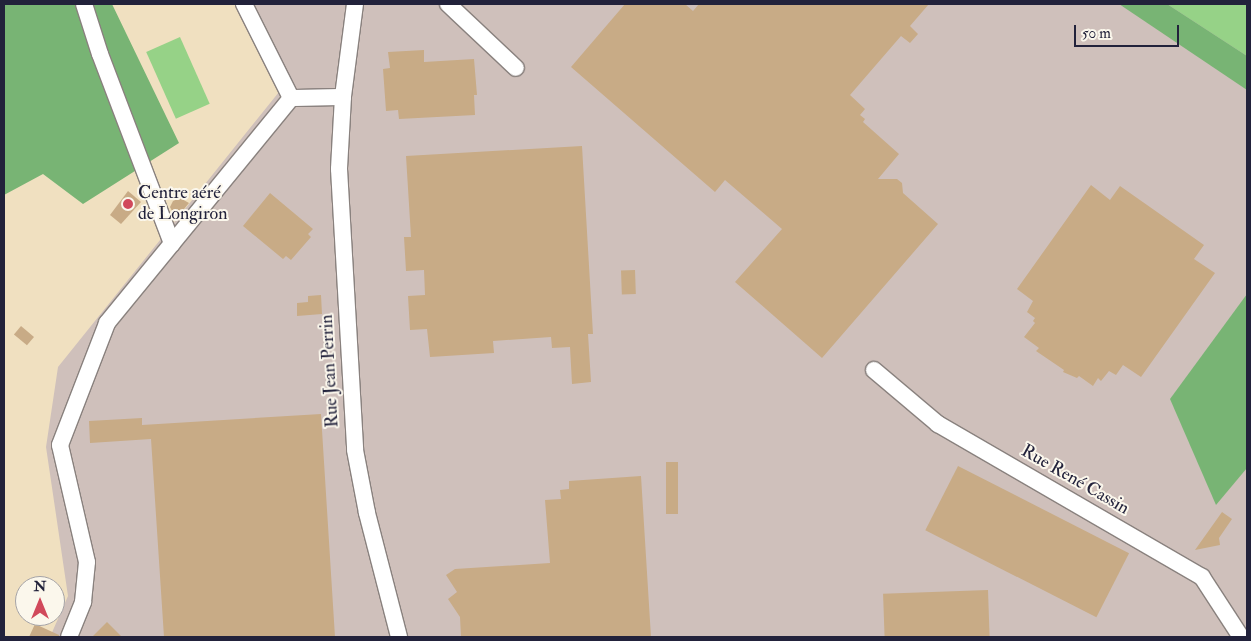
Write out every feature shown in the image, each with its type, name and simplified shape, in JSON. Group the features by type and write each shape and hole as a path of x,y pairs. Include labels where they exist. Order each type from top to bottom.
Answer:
{"street":[{"path":"84,4 100,54 172,244"},
{"path":"244,4 291,98"},
{"name":"Rue Jean Perrin","path":"355,4 343,97 339,169 355,450 367,513 399,637"},
{"path":"448,4 516,68"},
{"path":"69,637 83,602 87,562 60,445 107,323 291,98 343,97"},
{"name":"Rue René Cassin","path":"874,370 938,424 1202,577 1241,637"}],"shaded area":[{"path":"245,4 1247,4 1247,637 50,637 55,626 65,626 65,603 68,596 46,447 58,367 283,87"}],"green space":[{"path":"4,4 112,4 179,143 83,204 43,174 4,195"},
{"path":"1119,4 1167,4 1247,56 1247,90"},
{"path":"1167,4 1247,4 1247,56"},
{"path":"180,37 210,104 176,119 146,52"},
{"path":"1247,294 1247,468 1216,505 1170,399"}],"building":[{"path":"625,4 685,4 693,11 699,4 929,4 910,26 918,34 910,43 901,36 850,95 865,109 860,115 865,119 863,122 899,154 878,179 897,179 902,183 903,193 938,224 822,358 735,282 782,229 725,180 715,192 571,67"},
{"path":"424,50 424,62 474,59 477,95 474,95 475,115 399,119 398,110 386,111 383,69 390,68 388,52"},
{"path":"582,146 593,334 588,334 591,382 572,384 570,347 552,348 551,337 493,341 494,353 430,357 427,329 410,330 408,296 425,295 424,270 406,271 404,237 411,237 406,156"},
{"path":"1091,185 1110,200 1120,186 1204,245 1194,259 1215,273 1141,377 1123,365 1116,375 1109,371 1101,381 1098,378 1093,386 1079,376 1077,378 1063,372 1064,370 1036,351 1039,348 1024,337 1035,323 1033,321 1035,318 1027,312 1033,301 1017,289"},
{"path":"128,191 141,202 121,224 110,215"},
{"path":"270,193 313,229 308,234 311,237 291,260 286,256 283,259 243,226"},
{"path":"180,198 189,203 176,219 170,207 173,201"},
{"path":"621,270 635,270 636,294 622,294"},
{"path":"321,295 322,314 297,316 297,303 308,302 308,296"},
{"path":"21,326 34,337 27,345 14,334"},
{"path":"321,414 335,637 164,637 151,439 90,443 89,421 142,418 142,425"},
{"path":"666,462 678,462 678,514 666,514"},
{"path":"958,466 1129,553 1096,617 925,530"},
{"path":"641,476 651,637 461,637 460,617 448,599 457,592 446,575 455,569 550,563 545,500 561,499 560,490 569,489 569,481"},
{"path":"1222,512 1232,519 1219,538 1220,545 1195,550"},
{"path":"988,590 990,637 885,637 883,594"},
{"path":"107,622 122,637 92,637"},
{"path":"34,626 39,626 59,635 59,637 29,637"}],"place":[{"name":"Centre aéré de Longiron","path":"128,204"}]}
